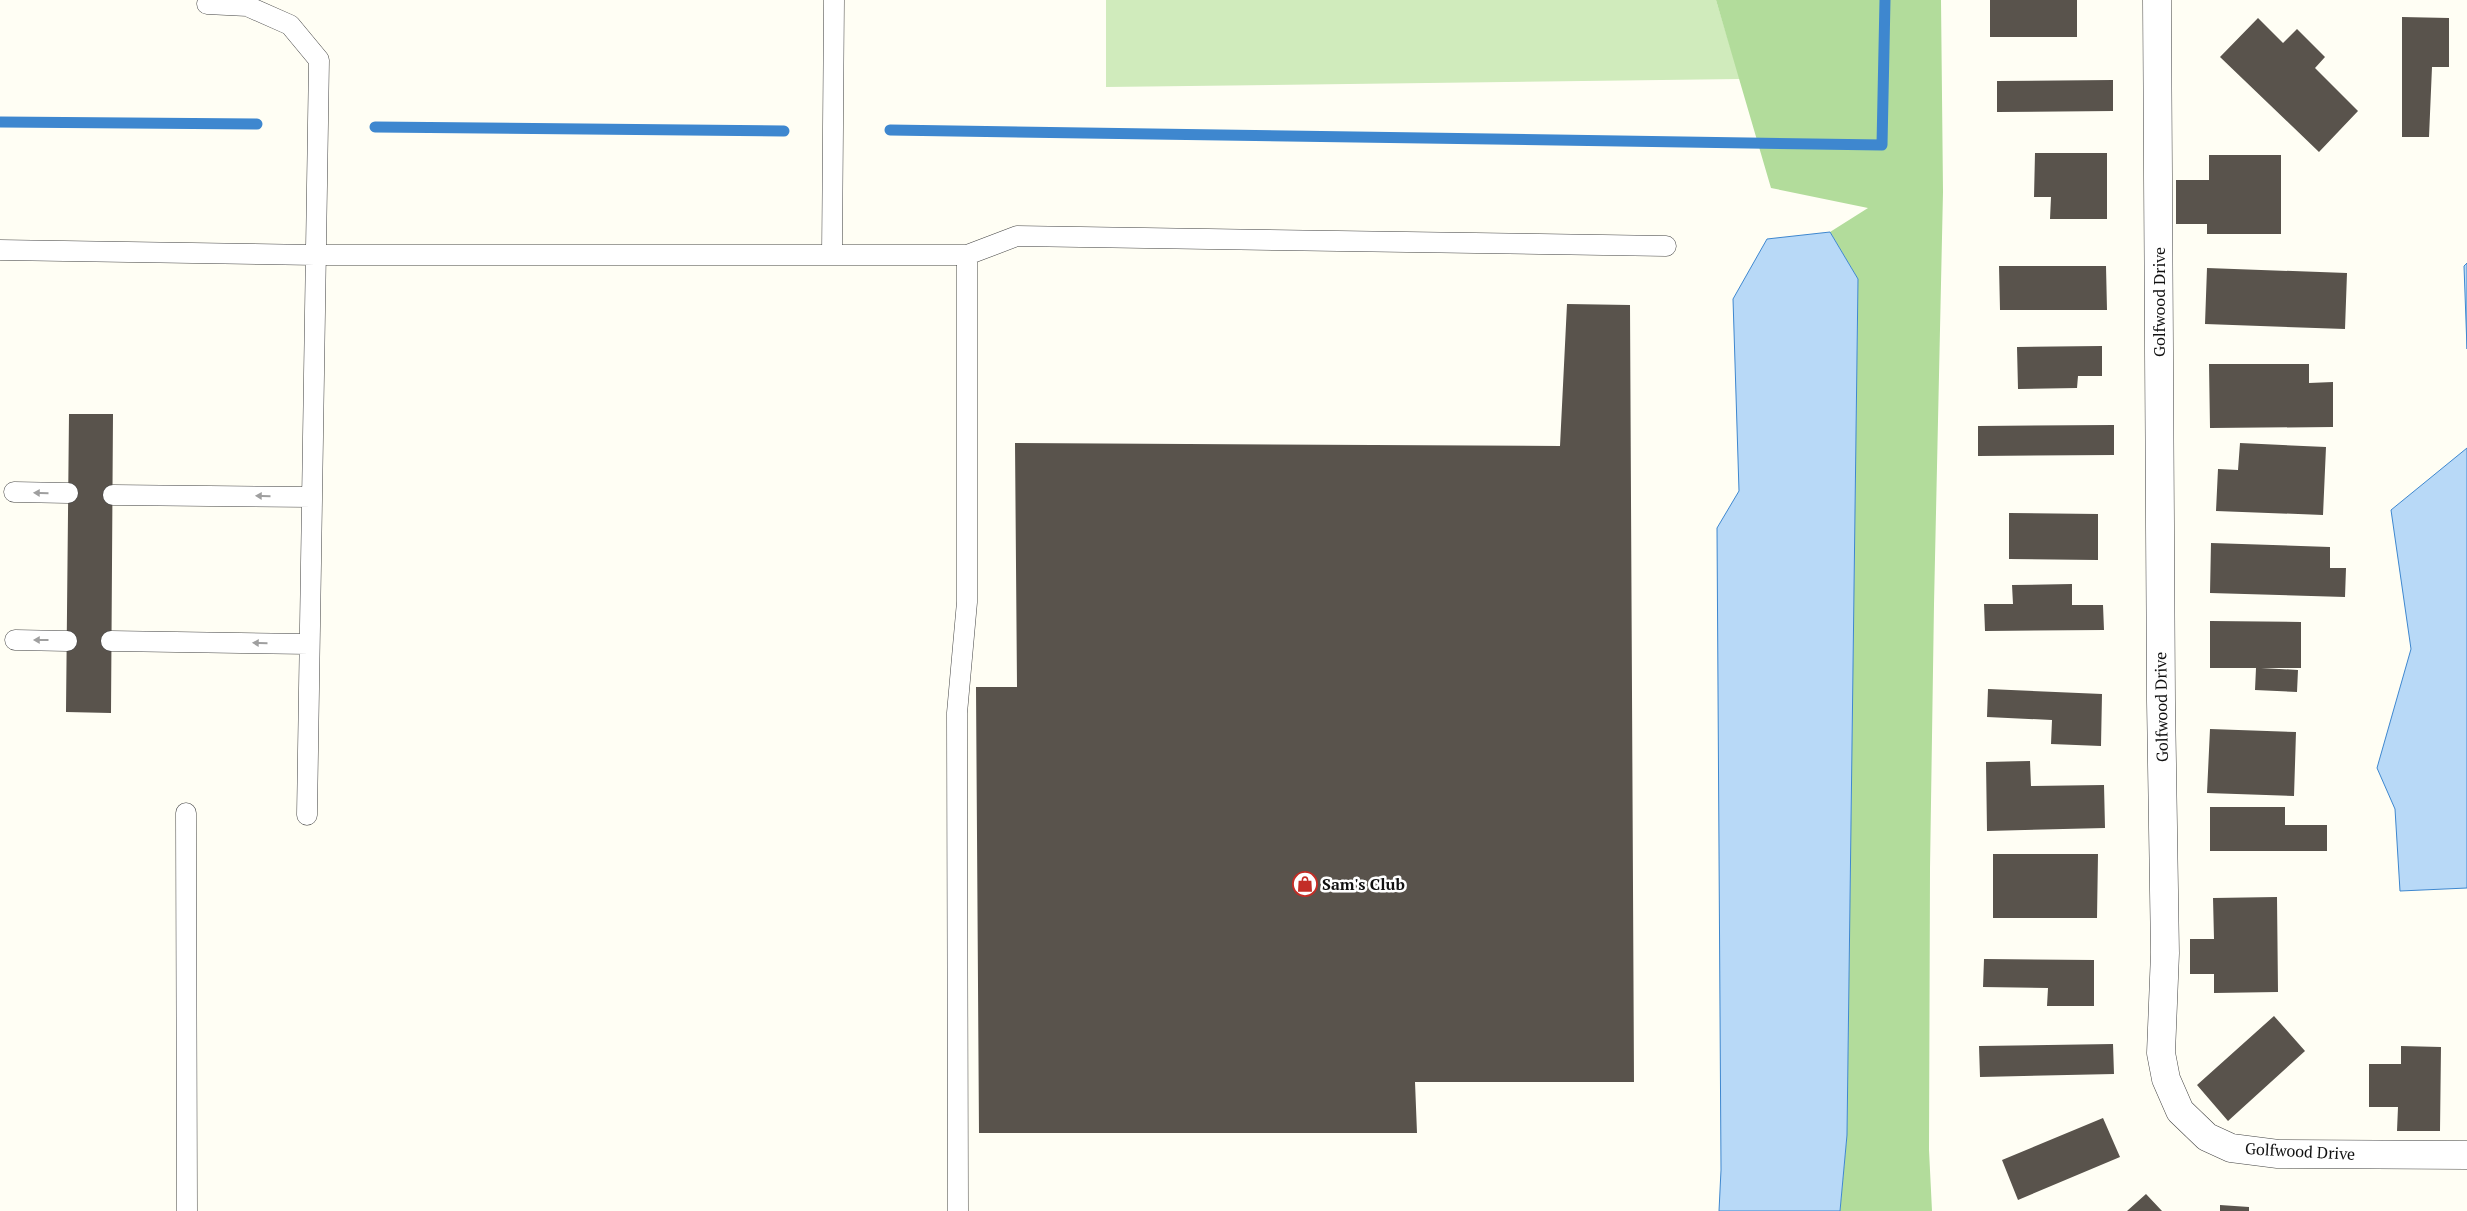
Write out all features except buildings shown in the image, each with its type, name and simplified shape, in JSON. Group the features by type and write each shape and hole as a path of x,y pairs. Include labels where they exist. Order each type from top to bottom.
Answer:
{"street":[{"name":"Golfwood Drive","path":"2157,0 2160,691 2164,952 2162,1053 2166,1079 2180,1110 2207,1137 2231,1148 2278,1154 2467,1155"}],"lane":[{"path":"832,255 834,0"},
{"path":"207,4 247,6 290,24 319,60 307,815"},
{"path":"0,250 315,255 966,255 1017,236 1666,246"},
{"path":"958,1211 957,714 967,602 966,255"},
{"path":"14,492 68,493"},
{"path":"112,495 312,497"},
{"path":"15,640 67,640"},
{"path":"111,641 309,644"},
{"path":"186,813 187,1211"}],"green space":[{"path":"1106,0 1716,0 1740,79 1106,87"},
{"path":"1716,0 1941,0 1943,192 1930,869 1929,1150 1932,1211 1840,1211 1847,1135 1858,279 1830,232 1868,208 1771,188"}],"water":[{"path":"1830,232 1858,279 1847,1135 1840,1211 1719,1211 1721,1170 1717,528 1739,491 1733,299 1767,239"},
{"path":"2467,263 2467,349 2464,266"},
{"path":"2467,448 2467,888 2400,891 2395,809 2377,768 2411,649 2391,510"}],"waterway":[{"path":"890,130 1882,145 1885,0"},
{"path":"0,122 257,124"},
{"path":"375,127 784,131"}],"place":[{"name":"Sam's Club","path":"1305,884"}]}
